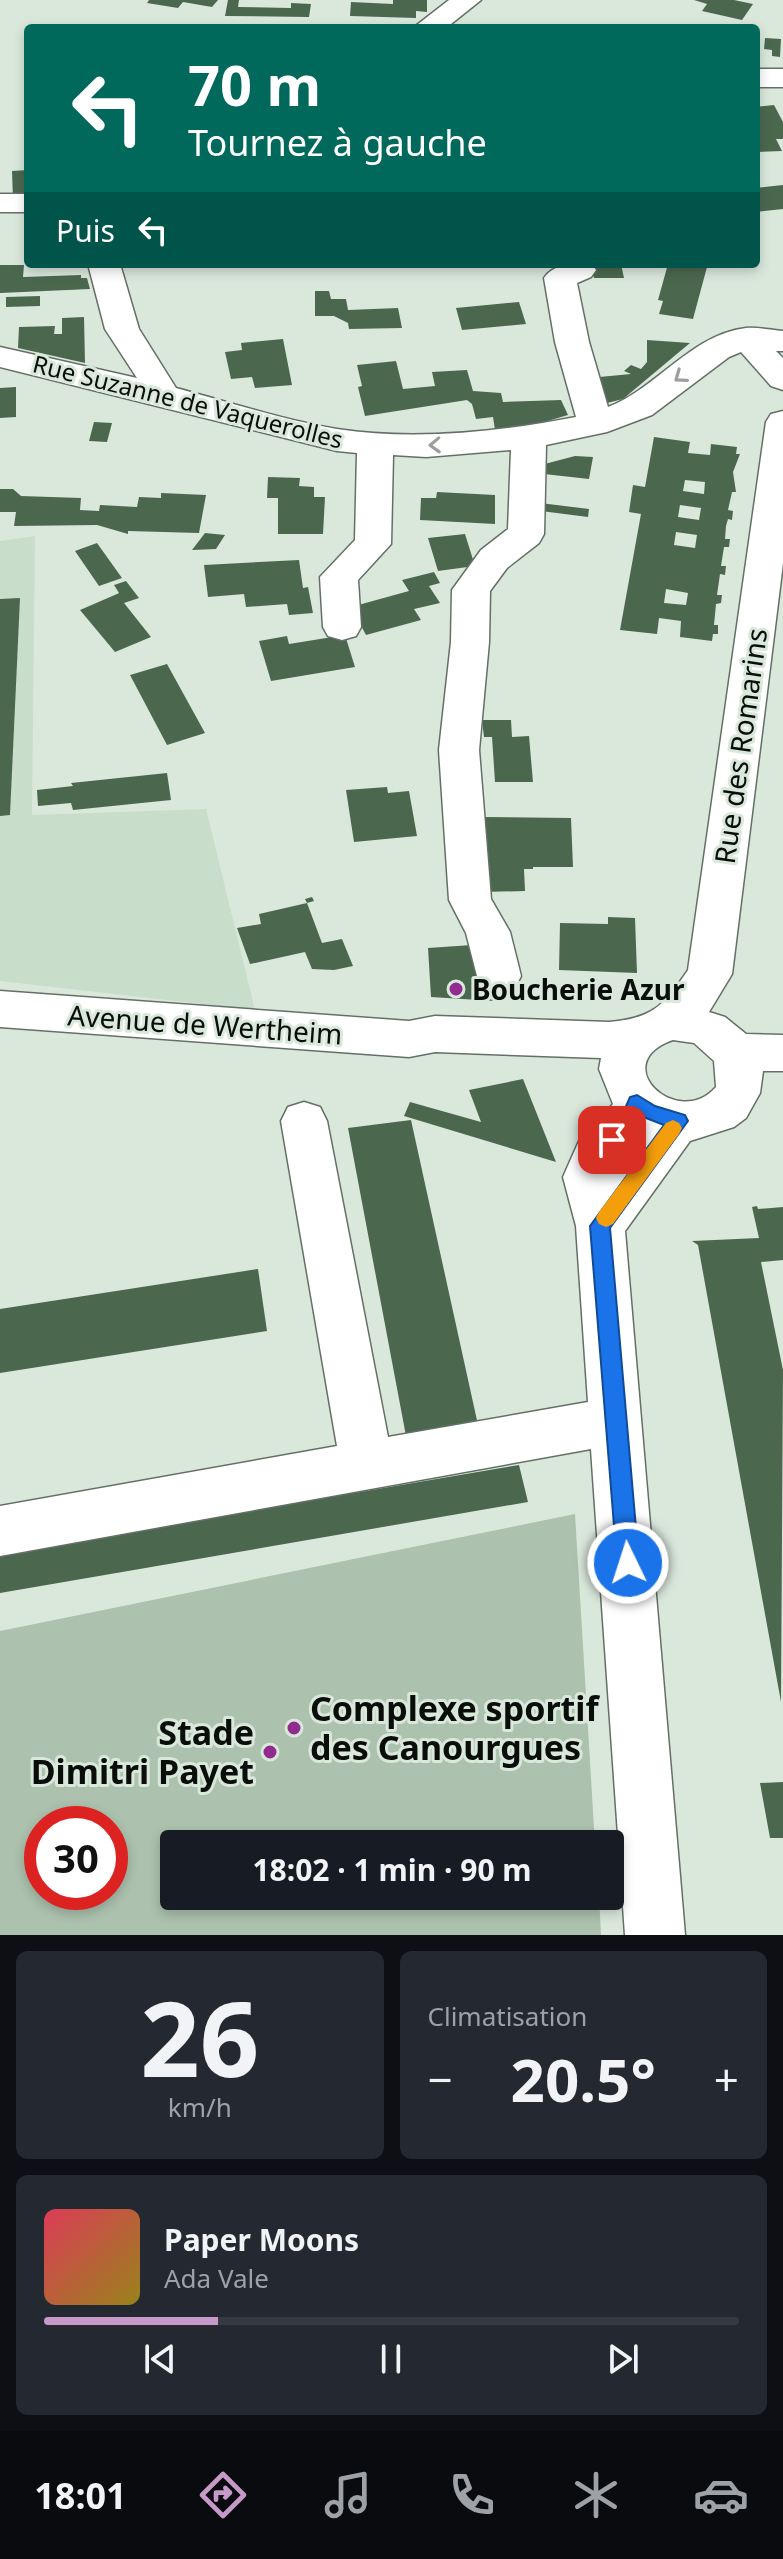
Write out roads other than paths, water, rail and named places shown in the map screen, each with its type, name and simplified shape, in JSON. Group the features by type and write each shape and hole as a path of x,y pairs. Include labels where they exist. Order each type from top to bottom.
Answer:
{"street":[{"path":"433,24 467,0"},
{"path":"760,78 783,78"},
{"path":"0,203 24,203"},
{"path":"105,268 122,329 162,395"},
{"path":"530,268 589,425"},
{"path":"580,270 560,278 589,425"},
{"path":"747,338 783,379"},
{"name":"Rue Suzanne de Vaquerolles","path":"0,357 337,440 426,446 529,437 589,425 640,407 717,350 747,338 783,341"},
{"path":"499,976 488,932 470,900 459,750 470,642 471,590 494,559 526,534 529,437"},
{"name":"Rue des Romarins","path":"653,1030 682,1015 710,974 773,582 782,438"},
{"path":"342,627 339,577 373,544 375,443"},
{"name":"Rue des Romarins","path":"710,974 723,1017 746,1065"},
{"name":"Avenue de Wertheim","path":"0,1009 409,1039 435,1034 609,1040 653,1030"},
{"path":"653,1030 710,1030 746,1065 732,1102 718,1113 699,1120 646,1102 620,1065 624,1050 653,1030"},
{"name":"Avenue de Wertheim","path":"409,1039 431,1049 577,1067 646,1102"},
{"path":"746,1065 783,1053"},
{"path":"646,1102 600,1226 655,1935"},
{"path":"304,1121 367,1466"},
{"path":"0,1531 617,1421"}],"place":[{"name":"Boucherie Azur","path":"456,989"},
{"name":"Complexe sportif des Canourgues","path":"294,1728"},
{"name":"Stade Dimitri Payet","path":"270,1752"}]}
